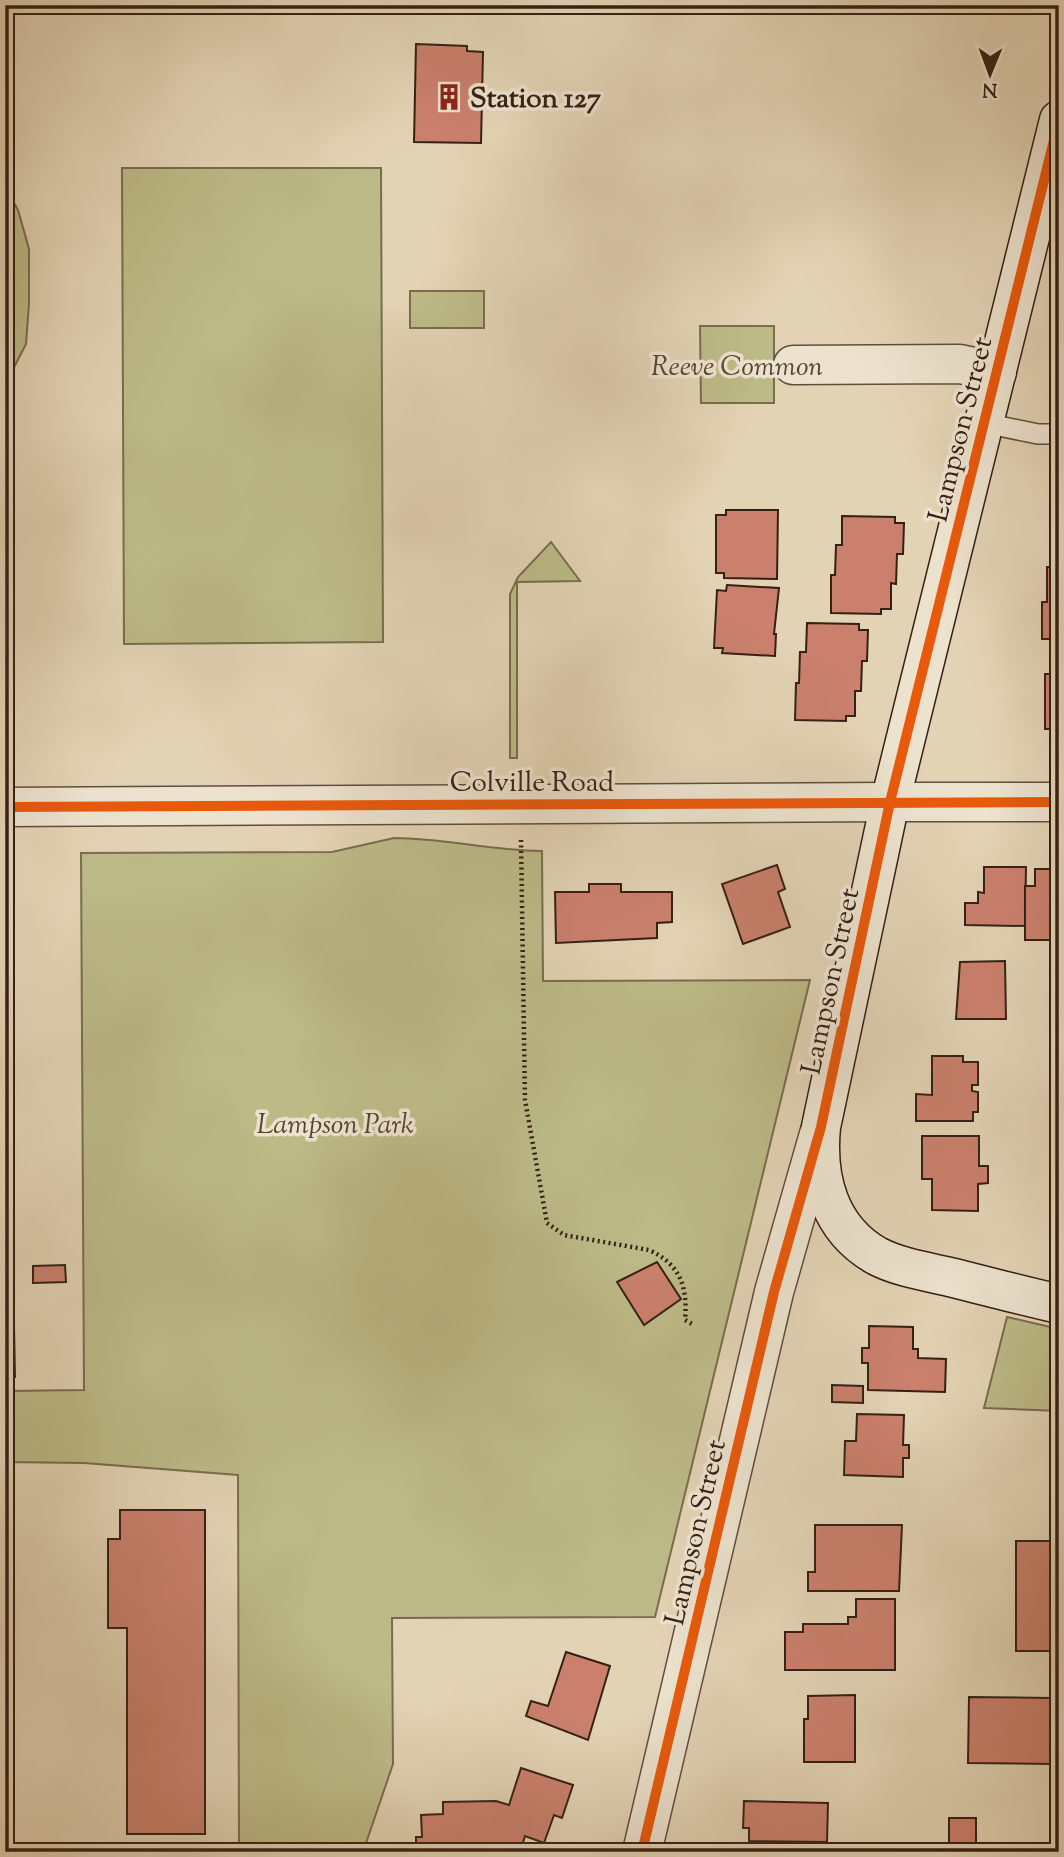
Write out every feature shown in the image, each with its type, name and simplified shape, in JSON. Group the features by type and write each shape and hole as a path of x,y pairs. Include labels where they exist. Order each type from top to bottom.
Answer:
{"street":[{"name":"Lampson Street","path":"642,1852 774,1292 821,1127 890,802 1059,120"},
{"path":"793,365 960,364 997,372"},
{"name":"Colville Road","path":"5,807 1059,802"},
{"path":"821,1127 818,1157 822,1187 834,1214 853,1238 878,1256 905,1266 1059,1304"}],"lane":[{"path":"984,423 1038,434 1059,434"}],"path":[{"path":"521,804 525,1100 547,1223 564,1235 649,1250 662,1256 685,1283 685,1320 694,1325"}],"green space":[{"path":"122,168 381,168 383,642 124,644"},
{"path":"5,187 18,210 29,249 29,304 26,344 5,385"},
{"path":"410,291 484,291 484,328 410,328"},
{"name":"Reeve Common","path":"700,326 774,326 774,403 701,403"},
{"path":"551,542 580,581 517,582 517,758 510,758 510,594 518,577"},
{"name":"Lampson Park","path":"394,838 542,851 543,981 810,980 655,1617 392,1618 393,1764 363,1852 239,1852 238,1475 84,1463 5,1462 5,1391 84,1390 81,853 332,852"},
{"path":"1007,1317 1059,1329 1059,1411 984,1408"}],"building":[{"name":"Station 127","path":"416,44 467,46 467,51 483,52 481,143 414,142"},
{"path":"726,510 778,510 777,579 724,578 724,573 716,573 716,515 726,515"},
{"path":"842,516 895,517 895,523 904,523 903,554 897,554 896,584 891,583 891,609 881,609 881,614 831,613 831,575 835,575 836,545 842,545"},
{"path":"1047,567 1059,567 1059,639 1042,639 1042,602 1047,602"},
{"path":"727,585 779,588 774,634 775,656 722,653 723,648 714,648 717,590 726,591"},
{"path":"807,623 859,624 859,630 868,630 867,661 862,661 861,691 855,691 855,716 846,716 846,721 795,720 796,683 799,683 800,652 806,652"},
{"path":"1045,674 1059,674 1059,729 1045,729"},
{"path":"777,865 785,889 778,892 790,927 743,944 722,884"},
{"path":"984,867 1026,867 1025,926 965,925 965,903 978,903 978,892 984,893"},
{"path":"1035,869 1059,869 1059,940 1025,940 1025,886 1035,886"},
{"path":"589,884 621,884 621,892 672,892 672,922 657,923 657,938 556,943 555,892 589,892"},
{"path":"1005,961 1006,1019 956,1019 960,962"},
{"path":"932,1056 963,1056 963,1062 978,1062 978,1085 972,1085 972,1091 978,1092 978,1112 973,1112 973,1121 916,1121 916,1094 932,1095"},
{"path":"922,1136 979,1136 979,1166 988,1166 988,1183 978,1184 978,1211 932,1210 932,1179 922,1179"},
{"path":"657,1262 681,1299 644,1325 617,1282"},
{"path":"65,1265 66,1282 33,1283 33,1266"},
{"path":"5,1326 14,1326 15,1377 5,1377"},
{"path":"869,1326 913,1327 913,1349 918,1349 918,1358 946,1359 945,1392 868,1390 868,1363 862,1363 862,1348 869,1348"},
{"path":"832,1385 863,1386 863,1403 832,1402"},
{"path":"857,1414 904,1415 903,1445 909,1445 909,1458 903,1458 903,1477 844,1475 845,1441 856,1441"},
{"path":"120,1510 205,1510 205,1834 127,1834 127,1628 108,1628 108,1539 120,1539"},
{"path":"815,1525 902,1525 899,1591 808,1591 808,1572 815,1572"},
{"path":"1016,1541 1059,1541 1059,1631 1053,1631 1053,1651 1016,1651"},
{"path":"856,1599 895,1599 895,1670 785,1670 785,1632 803,1632 803,1624 848,1624 848,1617 856,1617"},
{"path":"566,1652 610,1666 588,1740 526,1716 531,1701 548,1706"},
{"path":"855,1695 855,1762 804,1762 804,1719 808,1719 808,1696"},
{"path":"969,1697 1051,1698 1051,1717 1058,1717 1058,1744 1052,1744 1052,1764 968,1763"},
{"path":"521,1768 573,1785 562,1818 554,1815 544,1843 525,1836 520,1852 416,1852 416,1837 422,1837 421,1815 443,1814 443,1802 496,1801 509,1805"},
{"path":"744,1801 828,1803 827,1842 749,1841 749,1828 743,1828"},
{"path":"949,1818 976,1818 976,1847 1009,1847 1009,1852 949,1852"}],"cycle path":[{"path":"642,1852 774,1292 821,1127 890,802 1059,120"},
{"path":"5,807 1059,802"}],"place":[{"name":"Station 127","path":"449,97"}]}
